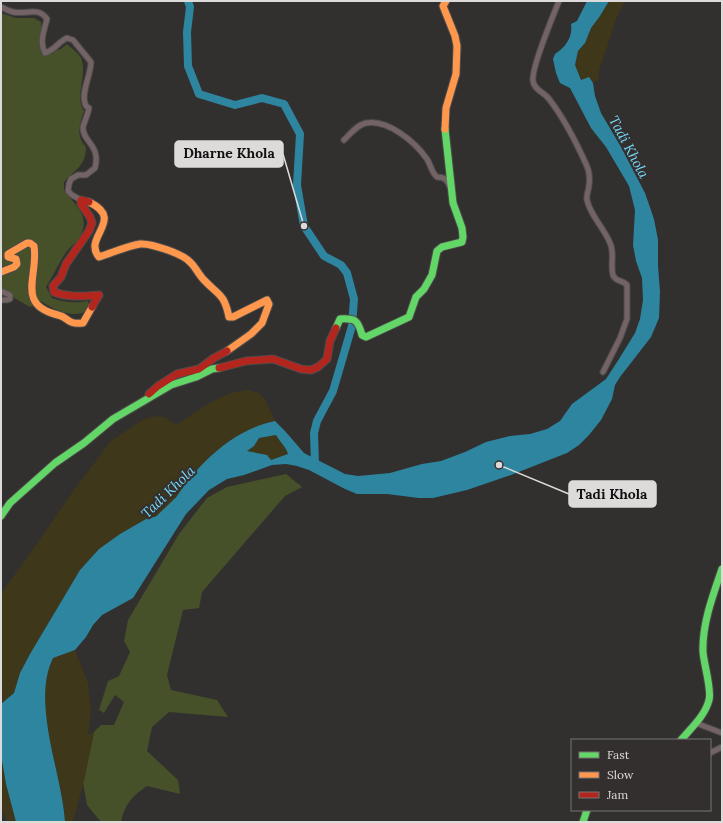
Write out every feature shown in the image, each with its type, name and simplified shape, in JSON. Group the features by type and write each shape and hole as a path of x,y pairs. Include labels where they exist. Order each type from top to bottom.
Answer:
{"street":[{"path":"1,516 10,503 55,463 84,443 112,419 171,385 196,378 212,369 223,368 246,361 273,359 291,366 311,370 318,367 327,358 330,342 340,319 355,319 359,323 362,335 366,337 409,317 416,297 424,289 432,275 437,251 442,247 456,245 464,239 461,225 454,210 448,160 445,111 456,74 457,47 451,27 444,13 443,6 446,1"},
{"path":"559,1 536,62 533,82 535,88 548,98 560,115 588,166 590,186 587,200 593,214 610,243 613,254 613,276 617,280 624,282 627,285 627,319 620,338 603,372"},
{"path":"1,7 14,12 25,13 36,11 43,14 47,19 42,39 42,48 46,53 55,48 59,42 67,38 73,40 91,62 91,68 85,89 85,103 89,108 83,127 85,136 96,153 96,168 86,175 78,175 71,179 68,191 72,196 91,202 104,215 101,232 94,243 94,253 99,257 141,244 150,245 182,255 191,262 204,280 222,296 227,307 229,317 233,318 237,314 256,307 264,300 267,300 269,304 262,323 234,347 214,358 199,369 177,374 158,386 143,402"},
{"path":"344,140 357,127 365,123 385,124 403,134 420,149 428,160 433,174 447,180 452,196"},
{"path":"1,272 14,267 17,264 16,259 8,257 8,254 27,242 30,243 34,246 35,252 31,287 34,300 41,309 60,315 75,324 83,323 99,295 77,297 62,296 54,292 53,286 61,277 66,264 89,231 92,223 90,217 81,204 81,200"},
{"path":"1,291 10,295 10,299 1,300"},
{"path":"682,739 696,723 710,702 704,655 704,639 714,594 722,569"},
{"path":"696,723 722,733"},
{"path":"711,752 722,747"},
{"path":"583,822 587,811"}],"green space":[{"path":"1,13 16,18 34,18 41,22 43,48 45,53 61,49 67,44 77,52 83,65 80,99 84,111 79,130 81,139 86,147 86,153 80,166 64,182 64,191 82,214 84,226 78,240 64,255 46,287 52,298 57,300 70,302 88,301 90,308 82,313 66,313 41,301 30,307 1,288"},
{"path":"286,474 302,487 285,496 202,592 199,608 183,610 167,675 171,690 217,700 228,717 169,712 152,727 147,751 178,780 180,794 147,786 137,793 130,801 124,810 121,822 101,822 87,805 83,782 94,732 101,725 114,725 124,702 115,695 104,713 99,710 108,681 119,676 130,652 124,641 128,620 179,534 207,498 227,487"}],"sand":[{"path":"609,1 626,1 613,28 600,68 598,80 593,83 589,77 581,80 575,65 578,51 585,43 591,28"},
{"path":"247,390 259,393 266,401 275,421 265,423 214,453 193,474 166,514 146,519 120,534 99,549 80,570 30,654 20,673 14,693 1,704 1,593 74,490 111,441 144,419 156,416 166,418 176,425 211,402 231,393"},
{"path":"276,435 289,454 271,460 246,452 254,446 259,438"},
{"path":"75,650 88,683 91,708 88,735 94,732 85,777 73,822 65,822 63,803 46,717 45,696 47,676 53,658"},
{"path":"1,755 6,784 16,822 8,822 1,808"}],"water":[{"path":"587,1 609,1 591,28 585,43 578,51 575,65 581,80 589,77 593,83 595,96 601,113 645,193 654,219 658,240 660,292 659,318 651,337 615,385 612,399 601,420 579,445 567,453 511,475 467,490 433,498 419,498 387,494 357,494 309,470 286,464 272,465 244,475 227,479 209,490 186,514 133,598 102,615 75,650 53,658 47,676 45,696 46,717 63,803 65,822 16,822 6,784 1,755 1,704 14,693 20,673 30,654 80,570 99,549 120,534 146,519 166,514 175,499 198,469 225,444 257,426 275,421 304,453 345,474 358,476 390,473 422,464 441,461 486,442 510,436 530,434 547,429 560,421 572,404 606,379 635,333 640,319 643,300 642,278 636,261 633,245 635,210 629,186 606,147 591,128 570,88 560,83 556,73 553,59 555,54 568,41 571,33 571,24 577,21","holes":["276,435 288,454 271,460 267,455 247,451 254,446 259,438"]}],"waterway":[{"path":"188,1 190,7 187,32 188,66 199,94 235,105 262,98 284,104 300,134 297,185 304,226 324,256 341,265 347,273 354,299 352,326 333,391 317,421 314,433 315,465"},
{"name":"Tadi Khola","path":"155,523 177,502"}],"traffic: fast":[{"path":"336,328 340,319 349,319 357,323 362,335 366,337 409,317 416,297 424,289 432,275 437,251 442,247 462,242 462,228 453,203 445,129"},
{"path":"1,516 10,503 55,463 84,443 113,419 171,385 196,377 212,369 219,368"},
{"path":"682,739 701,717 710,696 703,652 703,641 706,620 722,569"},
{"path":"583,822 587,811"}],"traffic: slow":[{"path":"445,129 446,108 456,74 457,46 455,36 443,6 446,1"},
{"path":"89,202 99,209 104,215 102,229 95,242 95,250 99,257 140,244 152,245 182,256 191,263 202,278 223,299 229,317 233,317 267,300 269,304 262,323 251,334 227,351"},
{"path":"1,272 14,267 17,264 16,259 8,257 8,254 27,243 30,243 34,246 35,257 32,288 33,296 37,304 45,310 62,316 73,323 83,323 92,307"}],"traffic: jam":[{"path":"89,202 81,200 81,204 90,217 92,223 89,231 66,264 61,277 53,286 54,292 65,295 99,295 92,307"},
{"path":"219,368 246,361 273,359 301,369 311,370 318,367 327,359 330,341 336,328"},
{"path":"149,394 158,386 177,374 199,369 227,351"}],"place":[{"name":"Dharne Khola","path":"304,226"},
{"name":"Tadi Khola","path":"499,465"}]}
